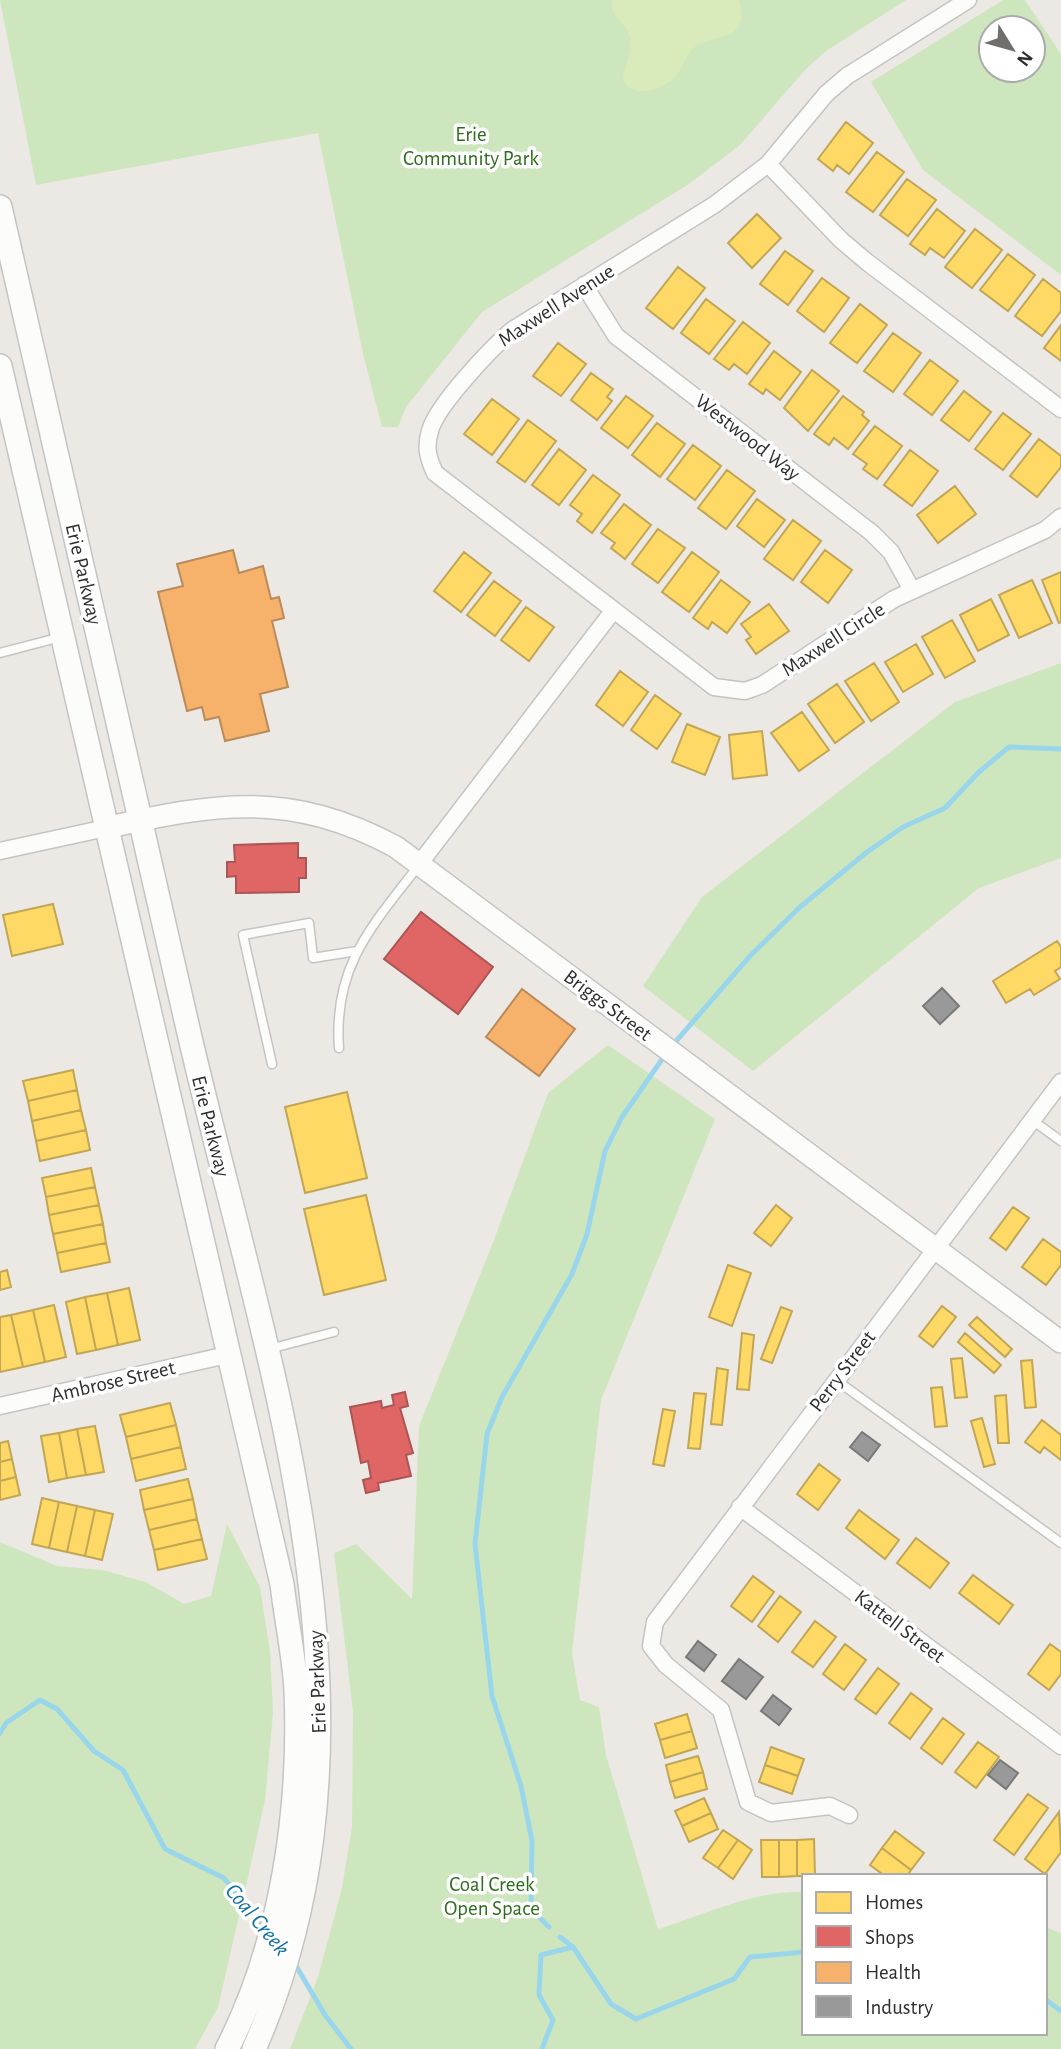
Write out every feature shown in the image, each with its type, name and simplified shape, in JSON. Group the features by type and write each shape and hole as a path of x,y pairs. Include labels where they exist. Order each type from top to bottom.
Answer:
{"main road":[{"name":"Erie Parkway","path":"0,207 204,1096 266,1350 310,1566 320,1723 318,1794 312,1846 278,1995 254,2049"},
{"name":"Erie Parkway","path":"0,366 282,1584 296,1688 296,1760 290,1824 271,1927 260,1965 229,2044"}],"street":[{"name":"Maxwell Avenue","path":"613,611 435,473 427,455 430,428 490,348 514,329 714,205 768,164 826,94 847,76 968,0"},
{"path":"768,164 841,240 867,262 1061,409"},
{"name":"Westwood Way","path":"584,285 616,336 872,533 891,552 912,590"},
{"name":"Maxwell Circle","path":"613,611 714,687 745,691 762,685 912,590 1045,530 1061,517"},
{"path":"420,863 613,611"},
{"name":"Briggs Street","path":"106,828 221,806 263,805 346,822 420,863 1061,1342"},
{"path":"0,850 106,828"},
{"name":"Perry Street","path":"849,1815 830,1806 771,1813 748,1802 721,1710 711,1699 666,1665 651,1646 655,1622 1061,1082"},
{"name":"Ambrose Street","path":"0,1406 227,1354"},
{"name":"Kattell Street","path":"740,1507 1059,1741"}],"lane":[{"path":"0,653 62,637"},
{"path":"339,1048 337,1023 341,992 357,951 371,926 420,863"},
{"path":"272,1064 243,935 309,923 313,958 357,951"},
{"path":"1032,1120 1061,1141"},
{"path":"266,1350 334,1332"},
{"path":"836,1380 1061,1543"}],"green space":[{"name":"Erie Community Park","path":"0,0 906,0 826,51 805,70 740,145 689,184 482,312 406,407 398,427 382,427 363,354 318,133 36,185"},
{"path":"612,0 739,0 742,14 736,30 695,47 668,83 639,91 632,89 623,79 630,40 627,29 612,10"},
{"path":"1003,0 1025,0 1034,14 980,14"},
{"path":"977,16 977,84 1047,84 1047,33 1061,54 1061,275 923,170 871,82"},
{"path":"1061,663 1061,858 979,888 753,1071 643,986 702,897 955,702"},
{"name":"Coal Creek Open Space","path":"608,1045 715,1119 601,1400 572,1653 580,1700 599,1707 606,1755 658,1929 748,1899 785,1892 802,1892 802,2035 1047,2035 1047,1928 1061,1933 1061,2049 290,2049 318,1977 342,1888 352,1827 353,1711 334,1553 356,1544 412,1599 419,1426 494,1240 548,1093"},
{"path":"227,1524 260,1587 270,1652 273,1713 265,1800 218,2007 195,2049 0,2049 0,1542 57,1566 102,1570 146,1582 184,1604 211,1596"}],"building: Homes":[{"path":"846,122 873,143 849,174 837,165 833,171 818,159"},
{"path":"877,152 904,172 873,212 846,192"},
{"path":"907,179 936,200 908,236 880,215"},
{"path":"937,209 965,231 944,258 930,248 925,255 910,244"},
{"path":"757,214 781,238 752,268 728,243"},
{"path":"975,229 1002,250 972,288 945,267"},
{"path":"785,251 813,271 788,305 760,284"},
{"path":"1008,254 1035,275 1008,311 980,290"},
{"path":"678,267 705,288 673,329 646,308"},
{"path":"822,278 849,298 824,332 797,311"},
{"path":"1043,279 1061,293 1061,311 1042,336 1015,316"},
{"path":"706,299 735,321 709,354 681,333"},
{"path":"860,304 887,325 857,363 830,343"},
{"path":"743,322 770,343 747,374 734,364 729,370 714,359"},
{"path":"1061,325 1061,361 1044,348"},
{"path":"893,333 921,353 893,392 864,371"},
{"path":"558,343 586,364 561,396 533,376"},
{"path":"774,351 801,372 780,400 766,389 763,394 749,384"},
{"path":"930,360 958,381 932,415 904,394"},
{"path":"812,370 839,391 808,431 784,408"},
{"path":"591,373 613,389 607,397 612,401 597,420 571,400"},
{"path":"964,391 991,412 969,441 941,420"},
{"path":"626,396 653,416 628,448 601,428"},
{"path":"843,396 864,412 862,415 869,421 848,449 834,438 829,445 814,434"},
{"path":"492,399 519,419 492,455 464,434"},
{"path":"1003,413 1031,434 1003,470 975,449"},
{"path":"528,420 556,441 525,482 497,462"},
{"path":"657,423 685,444 660,477 632,455"},
{"path":"875,426 902,446 877,479 863,469 867,464 853,454"},
{"path":"1039,439 1061,456 1061,467 1037,497 1010,476"},
{"path":"693,445 721,466 695,500 667,479"},
{"path":"559,449 586,470 559,505 532,485"},
{"path":"910,450 938,471 912,506 884,485"},
{"path":"727,470 755,491 726,529 698,508"},
{"path":"593,475 620,495 592,533 577,521 582,514 570,505"},
{"path":"955,486 976,514 938,543 917,515"},
{"path":"757,499 785,520 764,547 737,526"},
{"path":"624,504 651,525 625,559 611,548 615,543 601,533"},
{"path":"793,520 821,541 793,580 764,559"},
{"path":"658,529 685,548 658,583 632,564"},
{"path":"825,550 852,570 828,603 801,582"},
{"path":"464,552 491,573 461,612 434,591"},
{"path":"692,552 719,572 689,612 662,592"},
{"path":"1061,572 1061,622 1059,623 1042,580"},
{"path":"721,580 750,602 727,633 712,622 708,629 693,618"},
{"path":"1032,580 1052,623 1019,638 999,595"},
{"path":"494,581 521,601 495,636 467,615"},
{"path":"991,599 1009,635 978,651 960,615"},
{"path":"769,604 789,631 756,654 746,640 751,637 741,624"},
{"path":"526,607 554,627 529,661 501,640"},
{"path":"952,620 975,661 945,678 922,637"},
{"path":"916,644 933,674 903,692 885,662"},
{"path":"874,663 899,702 871,721 845,681"},
{"path":"620,671 648,692 623,726 596,705"},
{"path":"837,684 864,722 835,743 808,704"},
{"path":"655,695 681,714 657,749 631,730"},
{"path":"802,712 829,750 799,771 771,733"},
{"path":"687,724 720,737 705,775 672,762"},
{"path":"762,731 767,775 733,779 729,735"},
{"path":"53,904 63,944 12,956 3,915"},
{"path":"1057,941 1061,947 1061,967 1055,971 1060,979 1034,995 1030,989 1006,1003 993,981"},
{"path":"73,1070 77,1090 28,1101 23,1081"},
{"path":"77,1090 81,1110 32,1121 28,1101"},
{"path":"347,1092 367,1178 305,1193 285,1107"},
{"path":"81,1110 86,1130 36,1141 32,1121"},
{"path":"86,1130 90,1150 40,1161 36,1141"},
{"path":"91,1168 95,1187 46,1197 42,1178"},
{"path":"95,1187 99,1205 49,1215 46,1197"},
{"path":"366,1195 386,1280 324,1295 304,1209"},
{"path":"99,1205 103,1224 53,1234 49,1215"},
{"path":"776,1205 792,1218 771,1246 754,1233"},
{"path":"1013,1207 1029,1218 1006,1250 990,1238"},
{"path":"103,1224 106,1243 57,1253 53,1234"},
{"path":"1043,1239 1061,1252 1061,1265 1046,1285 1022,1267"},
{"path":"106,1243 110,1262 61,1272 57,1253"},
{"path":"728,1265 751,1273 732,1326 709,1317"},
{"path":"7,1270 11,1287 0,1290 0,1272"},
{"path":"129,1288 140,1340 118,1345 107,1293"},
{"path":"107,1293 118,1345 96,1350 85,1297"},
{"path":"85,1297 96,1350 77,1354 66,1302"},
{"path":"54,1305 66,1357 45,1362 33,1310"},
{"path":"942,1306 956,1317 933,1347 919,1336"},
{"path":"781,1307 792,1311 772,1363 761,1359"},
{"path":"33,1310 45,1362 23,1367 11,1315"},
{"path":"11,1315 23,1367 0,1372 0,1317"},
{"path":"977,1317 1012,1349 1005,1357 969,1325"},
{"path":"742,1333 754,1335 749,1390 737,1389"},
{"path":"965,1333 1001,1365 994,1373 958,1342"},
{"path":"962,1358 967,1397 955,1398 951,1359"},
{"path":"1032,1360 1036,1407 1025,1408 1021,1361"},
{"path":"717,1368 728,1370 722,1425 711,1424"},
{"path":"942,1387 947,1426 935,1427 931,1388"},
{"path":"694,1393 706,1394 700,1449 688,1448"},
{"path":"1006,1395 1009,1443 998,1443 995,1396"},
{"path":"170,1403 176,1425 126,1437 120,1415"},
{"path":"663,1409 675,1411 664,1466 653,1464"},
{"path":"982,1418 995,1464 984,1467 971,1421"},
{"path":"1042,1420 1061,1435 1061,1460 1044,1447 1040,1453 1025,1442"},
{"path":"176,1425 181,1447 131,1459 126,1437"},
{"path":"95,1426 104,1472 86,1475 77,1429"},
{"path":"77,1429 86,1475 67,1478 59,1433"},
{"path":"59,1433 67,1478 49,1482 41,1436"},
{"path":"8,1441 12,1459 0,1462 0,1443"},
{"path":"181,1447 186,1469 136,1481 131,1459"},
{"path":"12,1459 16,1477 0,1481 0,1462"},
{"path":"819,1464 840,1480 818,1510 797,1494"},
{"path":"16,1477 20,1495 0,1500 0,1481"},
{"path":"188,1479 193,1499 144,1510 140,1490"},
{"path":"42,1498 59,1502 49,1548 32,1544"},
{"path":"193,1499 197,1519 149,1530 144,1510"},
{"path":"59,1502 77,1506 67,1552 49,1548"},
{"path":"77,1506 95,1510 85,1556 67,1552"},
{"path":"95,1510 113,1514 102,1560 85,1556"},
{"path":"859,1510 899,1540 885,1559 846,1528"},
{"path":"197,1519 202,1539 154,1550 149,1530"},
{"path":"916,1538 949,1563 930,1588 897,1563"},
{"path":"202,1539 207,1559 158,1570 154,1550"},
{"path":"973,1575 1013,1605 999,1624 959,1593"},
{"path":"753,1576 774,1592 752,1622 731,1606"},
{"path":"780,1596 801,1612 778,1642 758,1626"},
{"path":"815,1621 836,1637 813,1667 792,1652"},
{"path":"845,1644 866,1660 844,1690 823,1674"},
{"path":"1050,1644 1061,1652 1061,1674 1049,1690 1028,1674"},
{"path":"878,1668 899,1684 876,1714 855,1699"},
{"path":"911,1693 932,1709 910,1739 889,1723"},
{"path":"687,1714 692,1731 660,1740 655,1724"},
{"path":"943,1718 964,1734 942,1764 921,1748"},
{"path":"692,1731 697,1748 665,1758 660,1740"},
{"path":"978,1742 999,1757 976,1788 955,1772"},
{"path":"771,1747 804,1759 798,1776 765,1765"},
{"path":"698,1756 703,1772 670,1782 666,1765"},
{"path":"765,1765 798,1776 792,1794 759,1782"},
{"path":"703,1772 707,1789 675,1798 670,1782"},
{"path":"1028,1794 1048,1808 1014,1855 994,1840"},
{"path":"704,1798 711,1813 682,1826 675,1811"},
{"path":"1059,1812 1061,1852 1045,1874 1025,1859"},
{"path":"711,1813 718,1829 689,1842 682,1826"},
{"path":"723,1830 738,1840 718,1868 703,1858"},
{"path":"895,1831 924,1853 911,1870 882,1848"},
{"path":"814,1839 815,1874 797,1876 797,1840"},
{"path":"738,1840 752,1850 733,1879 718,1868"},
{"path":"761,1840 779,1840 779,1877 762,1877"},
{"path":"779,1840 797,1840 797,1876 779,1877"},
{"path":"882,1848 911,1870 908,1874 882,1874 870,1865"}],"building: Shops":[{"path":"298,843 298,858 306,858 306,878 299,878 299,892 236,893 236,876 227,877 227,862 235,862 234,845"},
{"path":"421,912 493,967 458,1014 384,959"},
{"path":"405,1392 408,1406 400,1408 413,1453 406,1455 411,1476 378,1483 379,1490 366,1493 363,1480 371,1478 368,1461 361,1463 350,1407 381,1401 382,1408 394,1405 392,1395"}],"building: Health":[{"path":"233,550 239,573 263,566 271,599 279,597 284,618 272,621 288,687 260,694 269,731 225,741 219,717 205,720 202,707 187,711 158,592 183,586 177,564"},
{"path":"522,989 575,1029 539,1076 486,1037"}],"building: Industry":[{"path":"942,988 959,1006 940,1024 923,1006"},
{"path":"862,1432 880,1445 868,1461 850,1447"},
{"path":"698,1641 716,1655 704,1671 686,1657"},
{"path":"739,1659 763,1677 746,1699 722,1681"},
{"path":"773,1695 791,1709 779,1725 761,1711"},
{"path":"1000,1760 1018,1773 1006,1789 988,1775"}],"waterway":[{"path":"671,1047 750,956 800,907 867,852 903,827 945,808 979,772 1009,747 1061,749"},
{"path":"549,1927 531,1909 532,1841 521,1786 492,1696 475,1544 487,1434 502,1397 572,1274 587,1234 605,1151 622,1117 665,1055"},
{"name":"Coal Creek","path":"0,1733 6,1723 40,1700 57,1709 94,1751 123,1770 165,1849 224,1878 265,1927"},
{"path":"560,1937 573,1947"},
{"name":"Coal Creek","path":"542,2049 553,2020 539,1995 541,1955 573,1947 611,2004 636,2019 734,1979 750,1957 802,1952"},
{"name":"Coal Creek","path":"292,1959 325,2015 351,2049"},
{"name":"Coal Creek","path":"1047,2000 1061,2011"}]}
